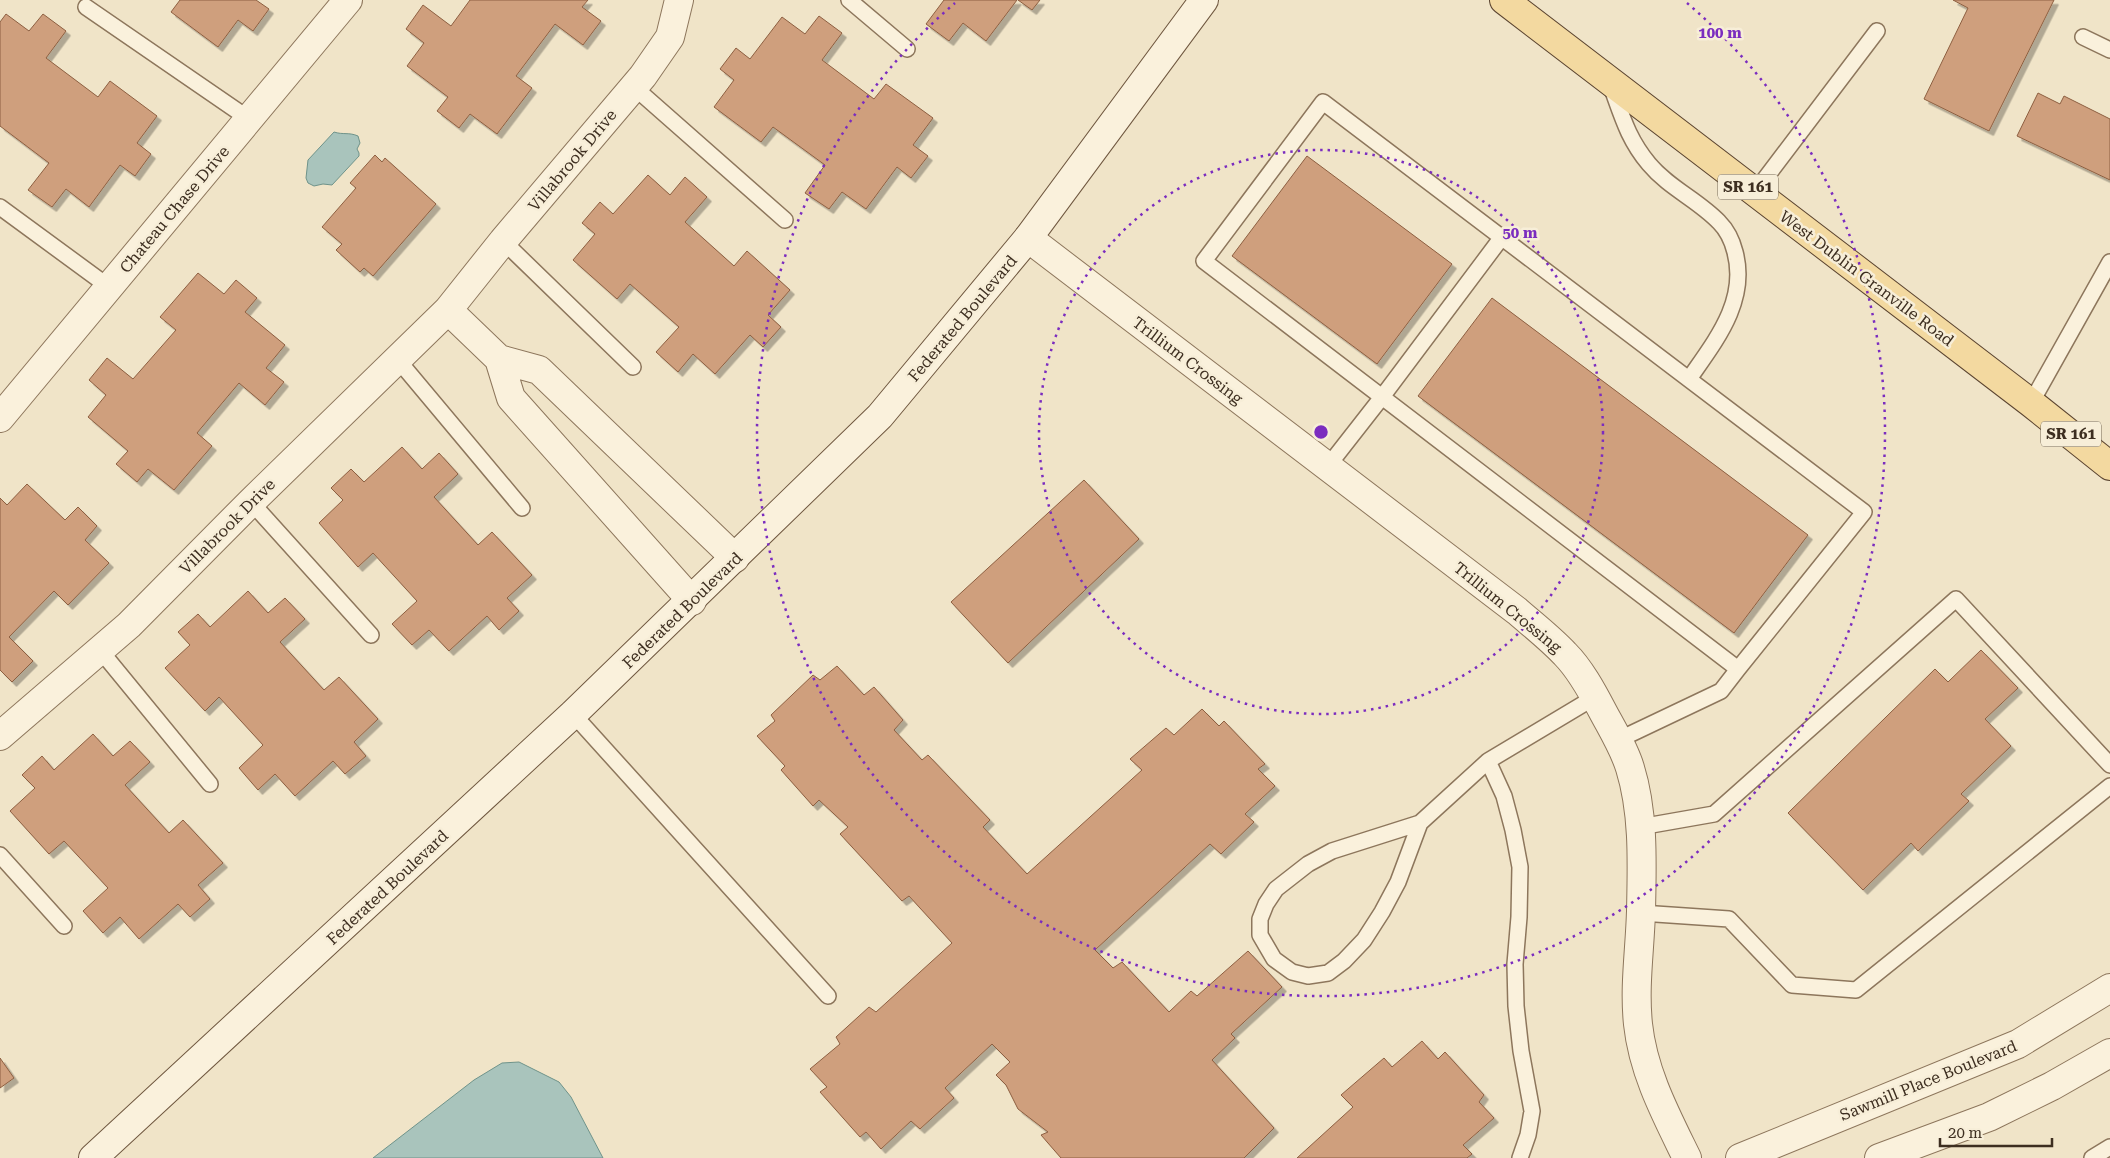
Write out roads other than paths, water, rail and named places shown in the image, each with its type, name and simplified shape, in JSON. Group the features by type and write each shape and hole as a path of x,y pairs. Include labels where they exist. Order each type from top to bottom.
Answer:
{"main road":[{"name":"West Dublin Granville Road","path":"1504,0 2031,403 2110,466"}],"street":[{"name":"Chateau Chase Drive","path":"0,418 348,0"},
{"name":"Villabrook Drive","path":"0,736 129,624 448,310 502,241 634,87 670,37 679,0"},
{"name":"Federated Boulevard","path":"93,1158 574,714 880,416 1028,238 1204,0"},
{"name":"Trillium Crossing","path":"1028,238 1517,611 1566,654 1595,697 1618,740 1630,768 1640,828 1641,913 1636,985 1638,1025 1643,1053 1658,1098 1687,1158"},
{"path":"448,310 499,360 510,398 692,601"},
{"path":"499,360 539,370 735,558"},
{"name":"Sawmill Place Boulevard","path":"1740,1158 2018,1044 2110,988"},
{"path":"1879,1158 1989,1117 2052,1086 2110,1053"}],"lane":[{"path":"849,0 907,49"},
{"path":"86,7 249,119"},
{"path":"1755,192 1877,31"},
{"path":"2083,37 2110,50"},
{"path":"1609,80 1632,141 1650,166 1670,186 1719,221 1729,234 1734,249 1738,264 1739,280 1734,303 1712,346 1689,379"},
{"path":"634,87 785,220"},
{"path":"1618,740 1721,691 1864,512 1323,102 1204,261 1738,669"},
{"path":"0,207 110,287"},
{"path":"1328,466 1502,237"},
{"path":"502,241 633,367"},
{"path":"2031,403 2110,262"},
{"path":"398,360 522,508"},
{"path":"251,502 371,635"},
{"path":"1640,828 1714,814 1956,599 2110,765"},
{"path":"100,650 210,784"},
{"path":"1420,823 1398,882 1382,912 1364,940 1344,961 1328,973 1308,976 1292,972 1274,959 1260,935 1260,919 1266,904 1276,889 1308,864 1332,851 1420,823 1488,761 1595,697"},
{"path":"574,714 828,996"},
{"path":"1488,761 1504,796 1520,867 1519,917 1515,964 1516,1006 1521,1051 1532,1111 1528,1135 1520,1158"},
{"path":"1641,913 1729,919 1792,985 1856,990 2110,786"},
{"path":"0,855 64,926"},
{"path":"2092,1158 2110,1147"}],"water":[{"path":"334,132 358,136 360,143 357,149 359,156 332,185 314,186 308,183 306,178 308,160"},
{"path":"519,1062 559,1082 571,1097 603,1158 373,1158 474,1080 502,1063"}]}
